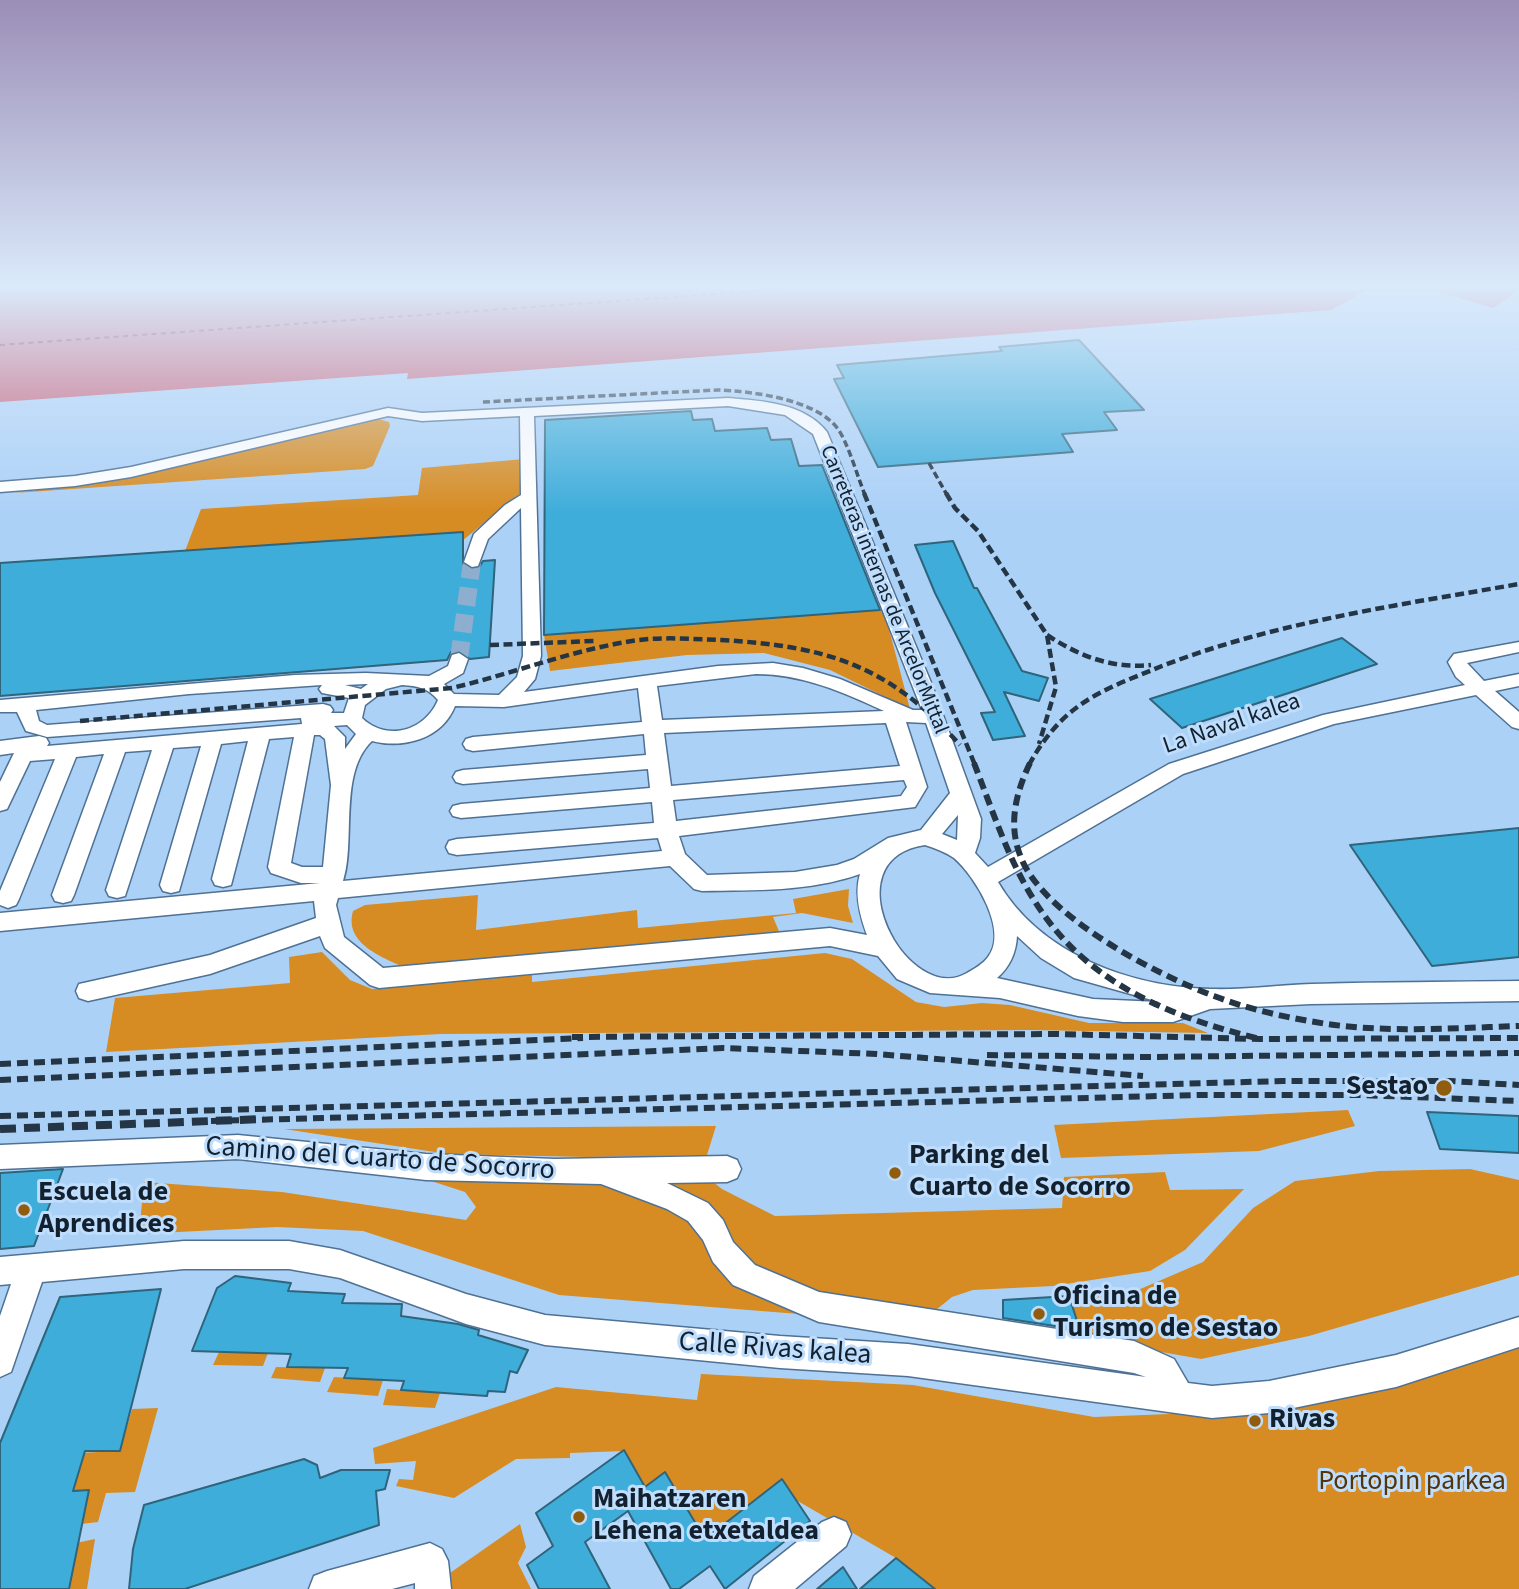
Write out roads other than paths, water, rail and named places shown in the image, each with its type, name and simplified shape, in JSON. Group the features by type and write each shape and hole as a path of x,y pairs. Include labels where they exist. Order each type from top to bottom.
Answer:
{"street":[{"name":"Carreteras internas de ArcelorMittal","path":"0,487 75,481 131,472 388,412 422,417 728,402 773,407 790,412 815,426 831,456 935,717 970,819 969,838 964,854"},
{"path":"504,701 526,679 531,656 527,411"},
{"path":"472,562 480,537 511,508 528,497"},
{"path":"1519,647 1461,658 1457,662 1458,668 1519,723"},
{"path":"431,683 456,669 459,659"},
{"path":"448,700 504,701 647,681 740,671 786,670 867,696 902,716 917,787 908,802 666,830 457,847"},
{"path":"0,706 27,708 99,696 307,679 402,679 431,683 438,685 448,700 445,713 433,726 414,735 394,738 368,734"},
{"path":"0,748 319,719 355,708 379,685 402,679"},
{"name":"La Naval kalea","path":"986,878 1176,769 1330,719 1519,680"},
{"path":"647,681 666,830 675,858 702,883 813,880 860,868 904,840 928,837 947,844 964,854 986,878 1000,907 1006,935 1000,960 990,972 962,987"},
{"path":"27,708 29,725 34,730 47,731 355,708"},
{"path":"355,708 368,734"},
{"path":"473,744 654,727 902,716 935,717"},
{"path":"0,804 23,755 325,728 335,737 341,785"},
{"path":"305,730 279,867 331,883"},
{"path":"223,879 260,733"},
{"path":"368,734 357,744 341,785 331,883 324,905 333,942 379,978 830,937 886,948"},
{"path":"171,885 213,738"},
{"path":"117,890 165,742"},
{"path":"63,895 117,747"},
{"path":"68,751 4,911 331,883 675,858"},
{"path":"463,777 657,761"},
{"path":"461,811 913,772"},
{"path":"928,837 960,795"},
{"path":"882,854 871,874 869,902 879,937 897,965 925,984 962,987 987,985 1112,1012 1170,1012 1210,999"},
{"path":"1000,907 1049,951 1083,971 1154,992 1210,999 1311,994 1519,991"},
{"path":"88,991 210,966 260,951 328,923"},
{"name":"Camino del Cuarto de Socorro","path":"0,1157 238,1147 426,1167 597,1171 727,1169"},
{"path":"597,1171 676,1199 698,1212 713,1230 723,1252 744,1275 819,1307 1134,1357 1158,1365 1172,1381 1178,1398"},
{"name":"Calle Rivas kalea","path":"0,1271 184,1255 289,1255 340,1264 466,1309 545,1330 780,1352 908,1360 1212,1402 1269,1396 1396,1371 1519,1332"},
{"path":"0,1361 32,1267"},
{"path":"767,1589 834,1534"},
{"path":"327,1589 431,1575"}],"tunnel":[{"path":"459,659 472,562"}],"railway":[{"path":"483,402 717,390 747,392 782,399 815,410 838,429 865,495"},
{"path":"929,463 947,495"},
{"path":"864,493 975,765"},
{"path":"946,493 955,508 978,531 1047,635"},
{"path":"1030,764 1050,734 1076,708 1107,690 1162,666 1293,626 1519,584"},
{"path":"1039,744 1056,687 1047,635"},
{"path":"1047,635 1084,655 1109,663 1151,665"},
{"path":"80,721 452,688 604,646 650,639 685,639 759,643 793,648 853,665 881,678 907,696 934,718 960,745"},
{"path":"490,645 594,641"},
{"path":"974,763 1016,868 1034,900 1078,954 1104,975 1162,1007 1194,1020 1260,1039"},
{"path":"1030,764 1015,808 1016,843 1020,855 1032,877 1051,899 1076,920 1133,958 1163,974 1228,1001 1313,1022 1399,1029 1519,1026"},
{"path":"572,1037 1057,1034 1260,1039"},
{"path":"0,1064 583,1038"},
{"path":"1260,1039 1519,1038"},
{"path":"0,1080 723,1048 877,1054 1143,1076"},
{"path":"987,1055 1148,1057 1519,1053"},
{"path":"0,1116 1283,1081 1450,1081 1519,1085"},
{"path":"212,1121 1198,1095 1359,1095 1519,1101"},
{"path":"212,1121 264,1119"},
{"path":"0,1129 212,1121"}],"place":[{"name":"Sestao","path":"1444,1088"},
{"name":"Parking del Cuarto de Socorro","path":"895,1173"},
{"name":"Escuela de Aprendices","path":"24,1210"},
{"name":"Oficina de Turismo de Sestao","path":"1039,1314"},
{"name":"Rivas","path":"1255,1421"},
{"name":"Maihatzaren Lehena etxetaldea","path":"579,1517"}],"park label":[{"name":"Portopin parkea","path":"1412,1483"}]}
